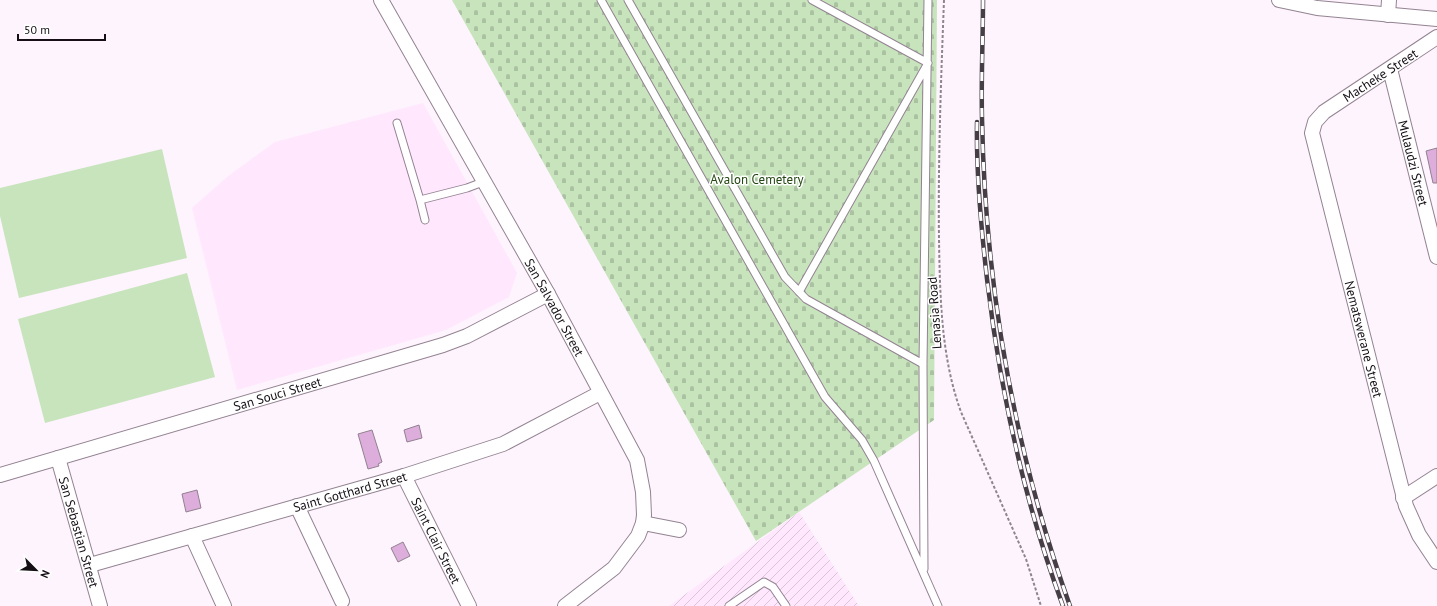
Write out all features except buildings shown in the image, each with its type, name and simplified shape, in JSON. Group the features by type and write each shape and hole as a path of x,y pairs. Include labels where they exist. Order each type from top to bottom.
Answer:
{"street":[{"name":"San Salvador Street","path":"381,0 483,182 548,294 637,460 643,492 643,523 628,552 614,568 565,606"},
{"path":"1279,0 1317,4 1388,15 1437,19"},
{"path":"1388,15 1389,0"},
{"name":"Macheke Street","path":"1324,112 1437,37"},
{"name":"Mulaudzi Street","path":"1390,69 1437,257"},
{"name":"Nematswerane Street","path":"1324,112 1315,122 1312,138 1403,498 1412,522 1437,562"},
{"name":"San Souci Street","path":"0,476 443,345 467,336 548,294"},
{"name":"Saint Gotthard Street","path":"90,565 404,476 503,444 600,392"},
{"name":"San Sebastian Street","path":"58,458 90,565 100,606"},
{"name":"Saint Clair Street","path":"404,476 469,606"},
{"path":"1403,498 1437,476"},
{"path":"297,506 342,601"},
{"path":"643,523 679,530"},
{"path":"192,536 224,606"}],"lane":[{"path":"601,0 825,397 862,440 874,461 924,571 938,606"},
{"path":"628,0 786,277 806,299 923,364"},
{"path":"812,0 928,63"},
{"path":"924,571 923,364 928,0"},
{"path":"799,292 928,63"},
{"path":"397,123 425,220"},
{"path":"420,200 467,188 483,182"},
{"path":"729,606 764,582 773,587 786,606"}],"path":[{"name":"Lenasia Road","path":"944,0 939,206 940,277 946,359 952,387 961,412 1026,559 1041,606"}],"shaded area":[{"path":"423,103 517,273 509,297 446,330 237,390 192,208 227,177 275,142"},
{"path":"799,512 859,606 669,606"}],"green space":[{"name":"Avalon Cemetery","path":"452,0 937,0 934,420 756,541"},
{"path":"162,149 187,258 19,298 0,216 0,188"},
{"path":"187,273 215,377 45,423 18,319"}],"railway":[{"path":"983,0 982,103 984,180 996,304 1018,427 1050,547 1070,606"},
{"path":"977,122 978,181 987,279 992,321 1006,404 1036,526 1063,606"}]}
